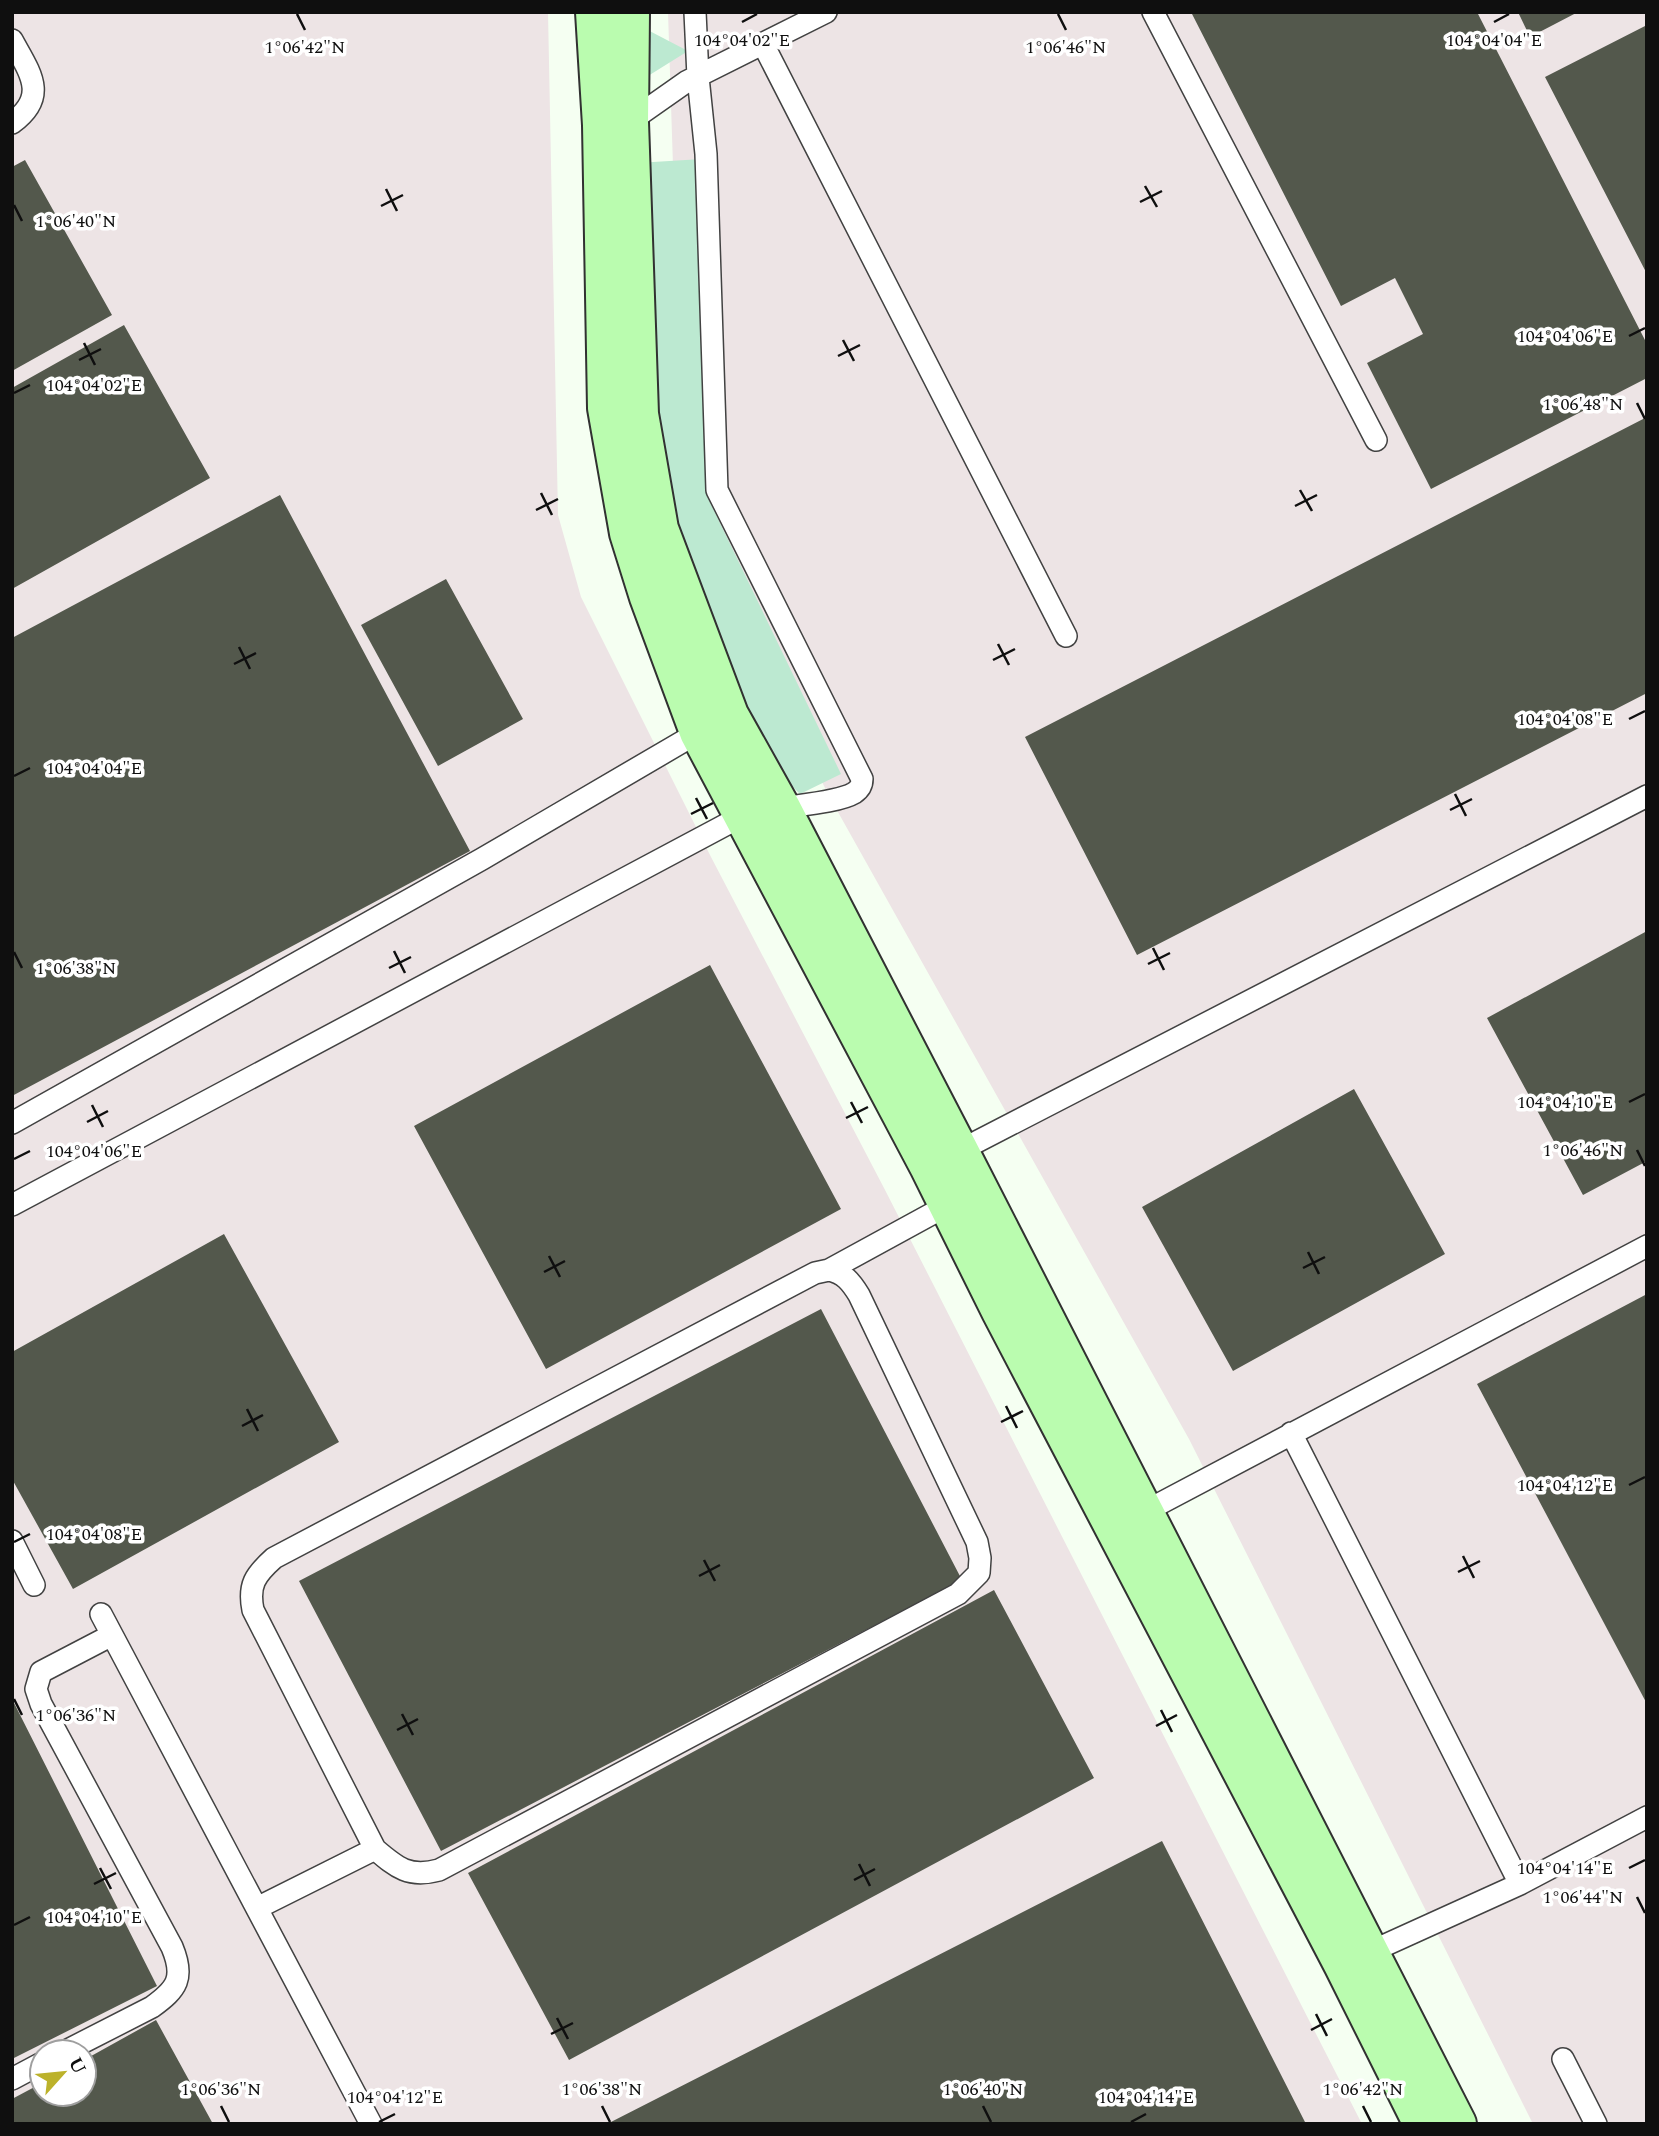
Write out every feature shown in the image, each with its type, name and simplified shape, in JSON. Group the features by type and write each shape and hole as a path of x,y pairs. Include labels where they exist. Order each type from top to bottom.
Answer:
{"main road":[{"path":"595,12 615,123 639,414 659,529 762,811 1000,1311 1343,1965 1423,2124"},
{"path":"630,12 615,123 607,408 629,533 649,597 699,732 762,811 959,1151 1457,2124"}],"lane":[{"path":"615,123 686,82 825,12"},
{"path":"1153,12 1376,440"},
{"path":"12,1205 762,811 846,796 859,789 863,783 717,490 706,154 695,13"},
{"path":"12,40 26,65 34,95 25,113 12,123"},
{"path":"763,44 1066,636"},
{"path":"12,1123 482,859 699,732"},
{"path":"959,1151 1647,796"},
{"path":"829,1270 845,1276 859,1295 977,1542 979,1573 958,1594 439,1870 413,1874 390,1863 375,1849 253,1611 250,1595 253,1581 261,1569 274,1558 778,1292 815,1273 829,1270 948,1205"},
{"path":"1144,1512 1647,1246"},
{"path":"1291,1433 1520,1884"},
{"path":"12,1541 34,1585"},
{"path":"101,1614 371,2124"},
{"path":"91,2038 152,2007 173,1992 178,1964 172,1947 41,1704 36,1689 41,1672 112,1635"},
{"path":"1370,1952 1520,1884 1647,1817"},
{"path":"257,1908 375,1849"},
{"path":"1563,2059 1597,2124"},
{"path":"12,2079 28,2070"}],"shaded area":[{"path":"12,12 548,12 558,515 581,597 711,857 884,1188 1362,2124 12,2124"},
{"path":"668,12 1647,12 1647,2124 1533,2124 1189,1439 829,796 700,537 681,412"}],"green space":[{"path":"640,26 688,51 640,81"},
{"path":"702,159 706,494 841,774 800,794 757,752 668,542 637,163"}],"building":[{"path":"1191,12 1477,12 1647,344 1647,378 1431,489 1367,363 1423,334 1395,278 1341,306"},
{"path":"1518,12 1578,12 1530,37"},
{"path":"1647,25 1647,274 1545,77"},
{"path":"25,160 112,315 12,371 12,167"},
{"path":"124,325 210,478 12,589 12,388"},
{"path":"1647,417 1647,693 1137,955 1025,737"},
{"path":"280,495 470,851 12,1096 12,638"},
{"path":"446,579 523,719 438,766 361,625"},
{"path":"1647,931 1647,1161 1583,1195 1487,1018"},
{"path":"710,965 841,1209 546,1369 414,1126"},
{"path":"1354,1089 1445,1254 1233,1371 1142,1207"},
{"path":"224,1234 339,1442 73,1589 12,1479 12,1352"},
{"path":"1647,1294 1647,1704 1477,1384"},
{"path":"821,1309 962,1580 441,1851 299,1581"},
{"path":"994,1590 1094,1778 569,2060 468,1873"},
{"path":"12,1699 157,1986 54,2038 28,2038 28,2051 12,2059"},
{"path":"1162,1841 1306,2124 607,2124"},
{"path":"156,2020 213,2124 12,2124 12,2099 28,2090 28,2108 98,2108 98,2052"}]}
